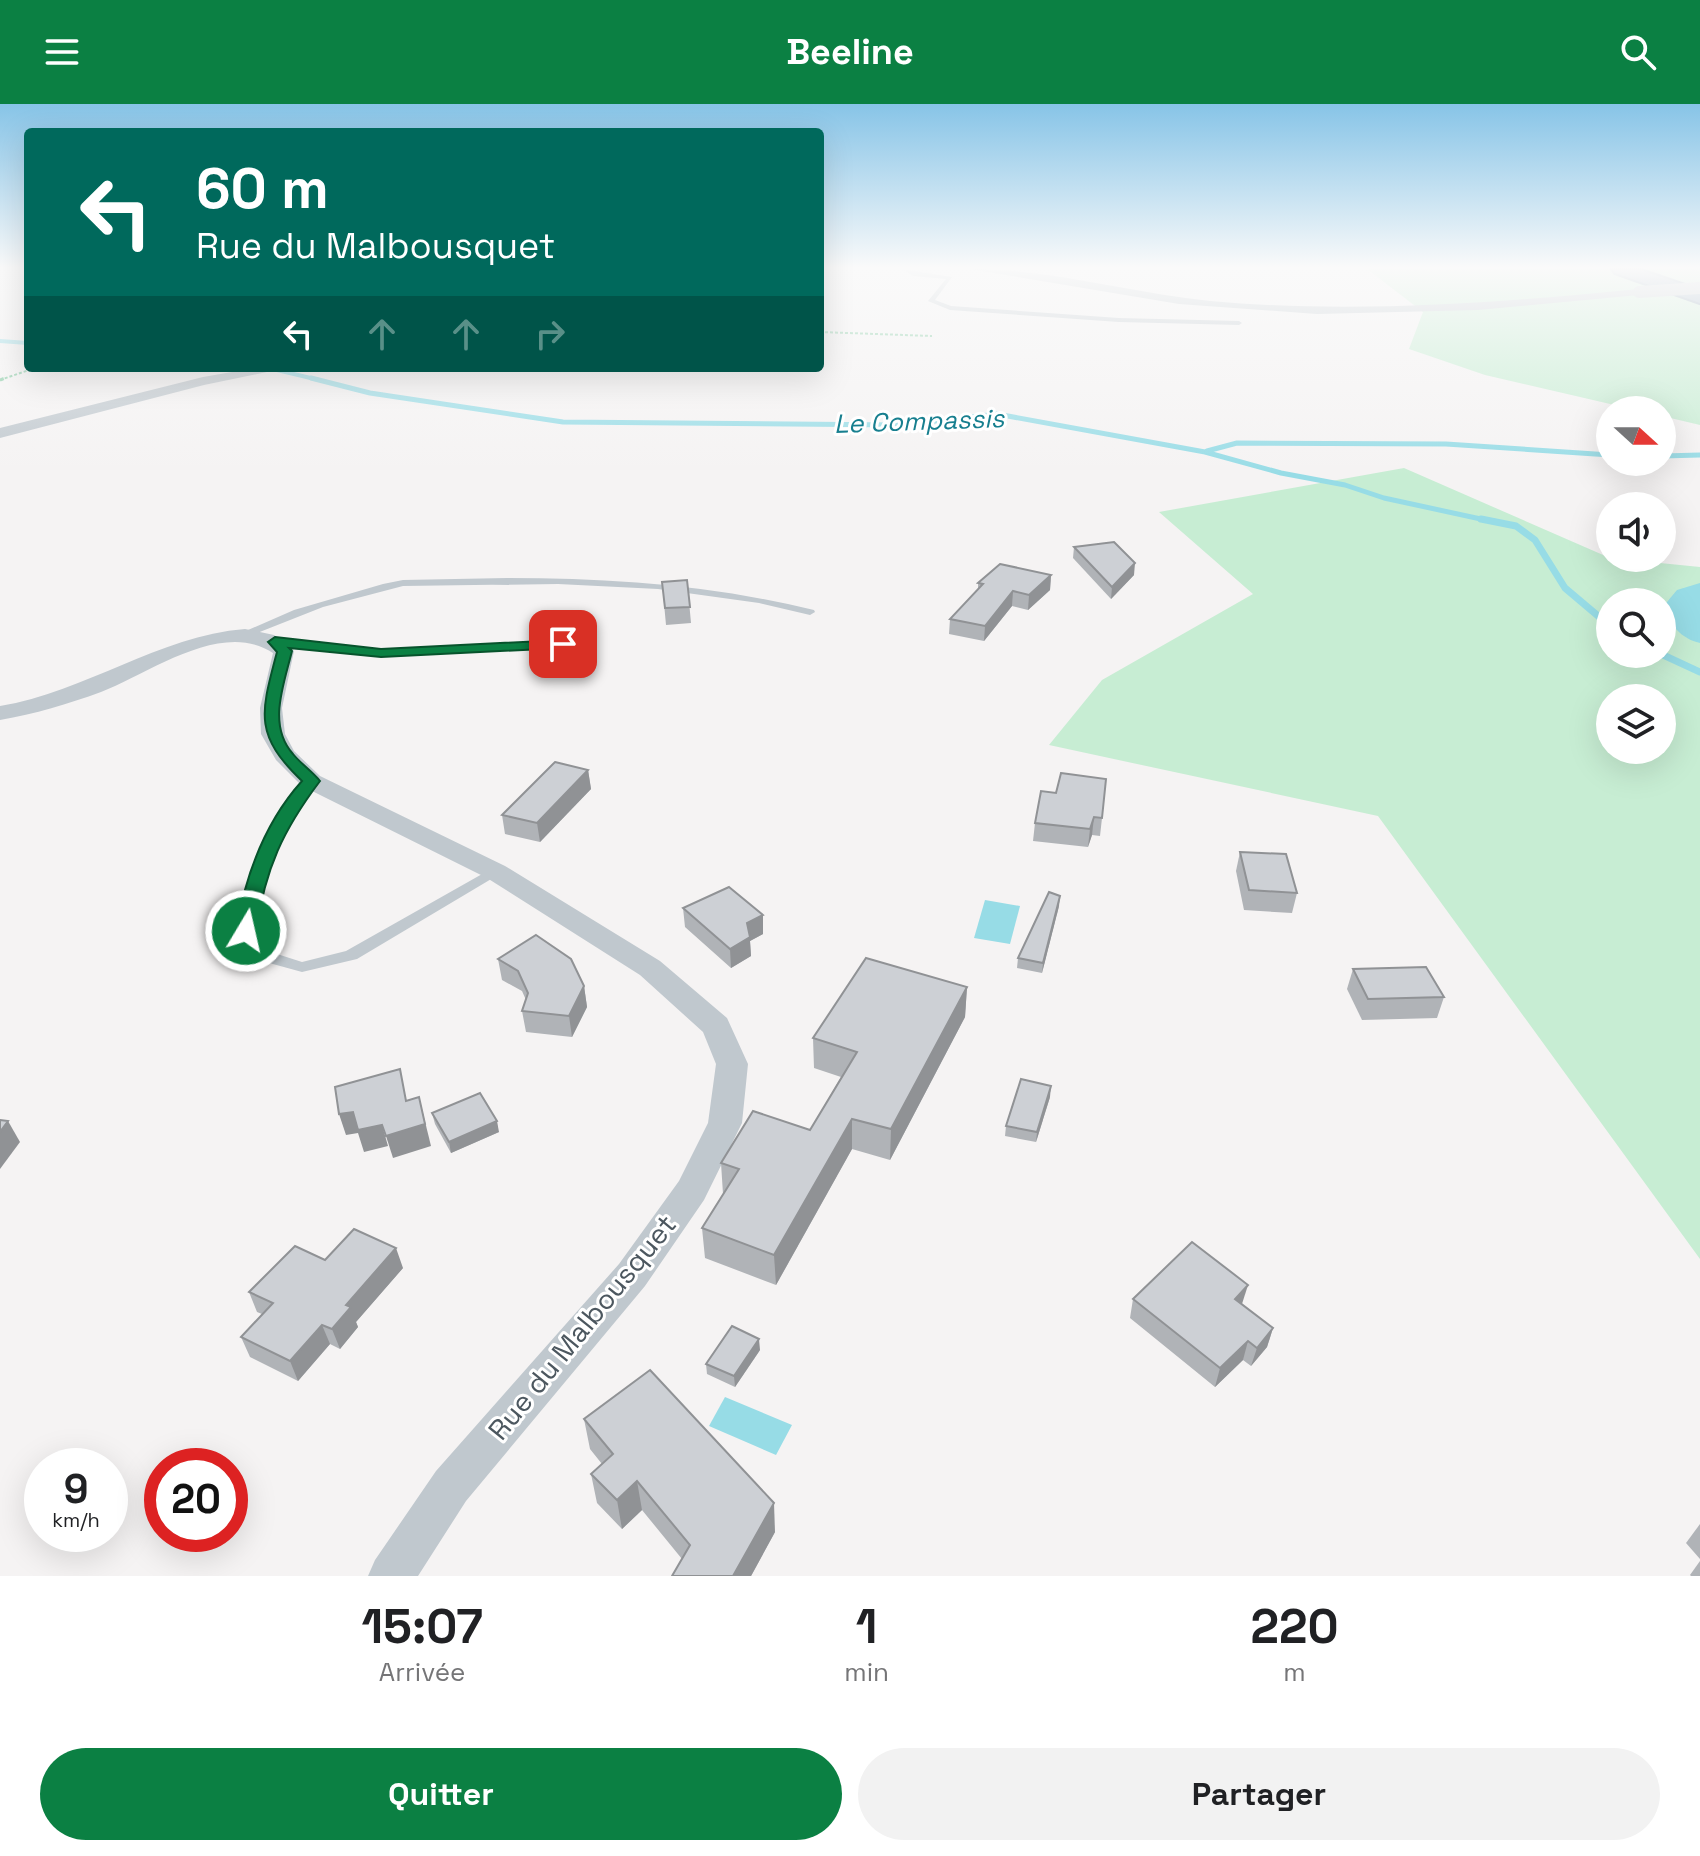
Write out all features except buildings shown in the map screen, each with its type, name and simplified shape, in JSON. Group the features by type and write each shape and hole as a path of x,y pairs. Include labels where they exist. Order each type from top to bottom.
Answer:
{"street":[{"path":"0,433 203,381 256,372"},
{"path":"0,713 77,693 194,643 238,637 275,642"},
{"name":"Rue du Malbousquet","path":"275,642 284,651 271,708 273,734 284,755 311,781 496,872 650,968 716,1026 732,1064 725,1123 692,1190 632,1275 451,1486 391,1576"}],"lane":[{"path":"238,637 265,624 376,588 403,583 608,580 693,588 762,599 810,612"},
{"path":"275,642 381,653 563,644"},
{"path":"311,781 292,803 253,884 246,931 268,957 302,967 351,955 496,872"}],"path":[{"path":"0,380 24,372"}],"green space":[{"path":"1413,338 1700,338 1700,425 1676,419 1676,396 1596,396 1596,401 1485,375 1409,349"},
{"path":"1404,468 1596,552 1596,572 1676,572 1676,565 1700,567 1700,1259 1378,816 1049,745 1102,680 1253,594 1159,512"}],"water":[{"path":"1700,583 1700,643 1676,629 1677,590"},
{"path":"985,900 1020,906 1010,944 974,938"},
{"path":"725,1397 792,1425 776,1455 709,1426"}],"waterway":[{"name":"Le Compassis","path":"0,341 24,343"},
{"name":"Le Compassis","path":"285,372 317,380"},
{"name":"Le Compassis","path":"311,378 317,380"},
{"name":"Le Compassis","path":"317,380 370,393 563,422 901,425 997,414 1205,452 1281,473 1345,485 1384,498 1490,521"},
{"name":"Le Compassis","path":"1207,451 1237,443 1446,444 1596,454"},
{"name":"Le Compassis","path":"1676,456 1700,455"},
{"path":"1481,519 1516,526 1535,540 1565,588 1596,614"},
{"path":"1676,661 1700,672"}],"route":[{"path":"246,931 253,884 292,803 311,781 284,755 273,734 271,708 284,651 275,642 381,653 563,644"}]}
